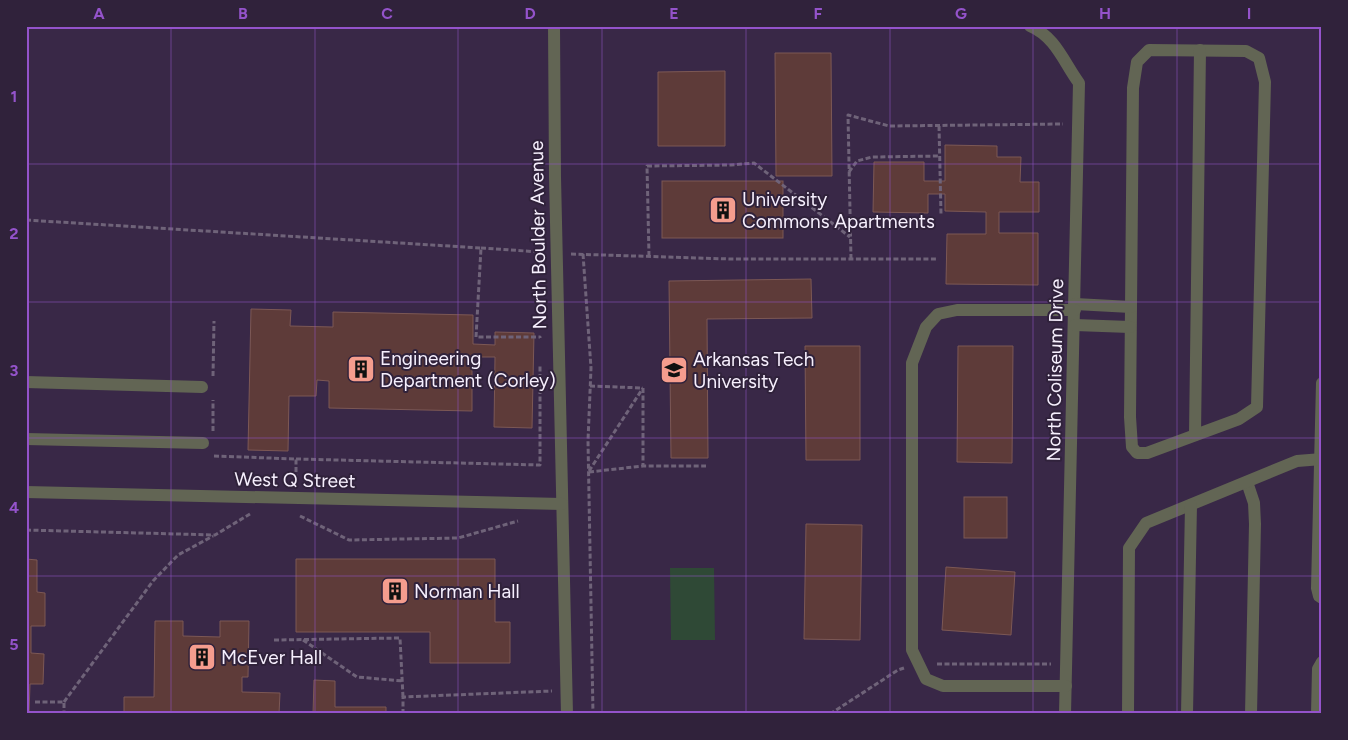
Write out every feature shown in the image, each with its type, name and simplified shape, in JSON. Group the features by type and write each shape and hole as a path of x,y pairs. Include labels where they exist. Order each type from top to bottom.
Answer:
{"street":[{"name":"North Boulder Avenue","path":"554,26 556,253 567,714"},
{"name":"North Coliseum Drive","path":"1030,26 1048,37 1058,49 1066,65 1079,83 1066,714"},
{"path":"1149,50 1246,51 1260,58 1265,82 1257,406 1239,419 1147,453 1137,453 1132,446 1130,417 1131,307 1133,88 1137,62 1149,50"},
{"path":"1195,435 1200,50"},
{"path":"1066,686 943,686 926,679 912,650 912,363 926,327 938,314 957,310 1131,307"},
{"path":"1074,325 1130,327"},
{"path":"26,382 202,387"},
{"path":"1322,384 1317,588 1319,596 1322,598"},
{"path":"26,439 208,440"},
{"path":"1128,714 1129,548 1146,524 1297,461 1321,459"},
{"path":"1247,482 1254,503 1255,524 1251,714"},
{"name":"West Q Street","path":"26,492 562,504"},
{"path":"1187,714 1191,505"},
{"path":"1317,714 1318,669 1322,662"}],"path":[{"path":"851,258 848,115 889,126 1078,124"},
{"path":"939,126 941,214"},
{"path":"849,172 857,161 872,156 940,156"},
{"path":"650,256 647,166 754,163 850,237"},
{"path":"26,220 556,253 730,258 937,258"},
{"path":"481,248 476,337 540,336 540,346"},
{"path":"583,254 591,368 589,472 592,714"},
{"path":"213,379 214,321"},
{"path":"212,456 540,465 540,356"},
{"path":"590,386 644,388"},
{"path":"644,388 644,466"},
{"path":"589,472 644,388"},
{"path":"208,440 213,398"},
{"path":"64,714 64,702 153,581 178,555 296,487 296,459"},
{"path":"589,472 644,466 706,466"},
{"path":"249,514 259,514"},
{"path":"297,514 349,540 458,538 523,519"},
{"path":"563,522 590,524"},
{"path":"26,530 215,535"},
{"path":"274,640 400,638 403,714"},
{"path":"303,639 357,677 403,680"},
{"path":"403,696 592,688"},
{"path":"36,702 64,702"}],"shaded area":[{"name":"Arkansas Tech University","path":"26,26 1322,26 1322,714 26,714"}],"green space":[{"path":"670,568 714,568 715,640 671,640"}],"building":[{"name":"University Commons Apartments","path":"775,53 831,53 832,176 776,176"},
{"name":"University Commons Apartments","path":"725,71 725,146 658,146 658,72"},
{"path":"945,145 997,146 997,157 1021,157 1020,182 1039,182 1039,212 999,212 999,233 1038,233 1038,285 946,284 947,234 986,234 986,212 945,211 945,194 928,194 928,213 873,212 874,162 924,162 924,181 945,181"},
{"name":"University Commons Apartments","path":"662,181 783,181 783,238 662,238"},
{"path":"811,279 812,318 707,319 708,458 671,458 669,281"},
{"name":"Engineering Department (Corley)","path":"251,309 291,310 290,326 333,327 333,312 473,315 473,344 495,345 495,332 534,333 532,428 494,427 495,357 472,357 472,411 329,408 329,381 317,380 316,396 289,396 288,451 248,450"},
{"path":"805,346 860,346 860,460 806,460"},
{"path":"958,346 1013,346 1012,463 957,462"},
{"path":"964,497 1007,497 1007,538 964,538"},
{"path":"806,524 862,525 860,640 804,639"},
{"path":"26,559 37,560 37,592 45,593 45,626 31,626 31,653 44,654 43,684 30,684 29,714 26,714"},
{"name":"Norman Hall","path":"296,559 495,559 495,622 510,622 510,663 430,663 430,632 296,632"},
{"path":"946,567 1015,572 1011,635 942,630"},
{"name":"McEver Hall","path":"155,621 183,621 183,636 220,637 220,621 249,621 248,677 242,677 242,692 280,693 279,714 124,714 124,697 154,697"},
{"name":"McEver Hall","path":"314,680 335,681 335,707 386,707 386,714 313,714"}],"place":[{"name":"University Commons Apartments","path":"723,210"},
{"name":"Engineering Department (Corley)","path":"361,369"},
{"name":"Arkansas Tech University","path":"674,370"},
{"name":"Norman Hall","path":"395,591"},
{"name":"McEver Hall","path":"202,657"}]}
